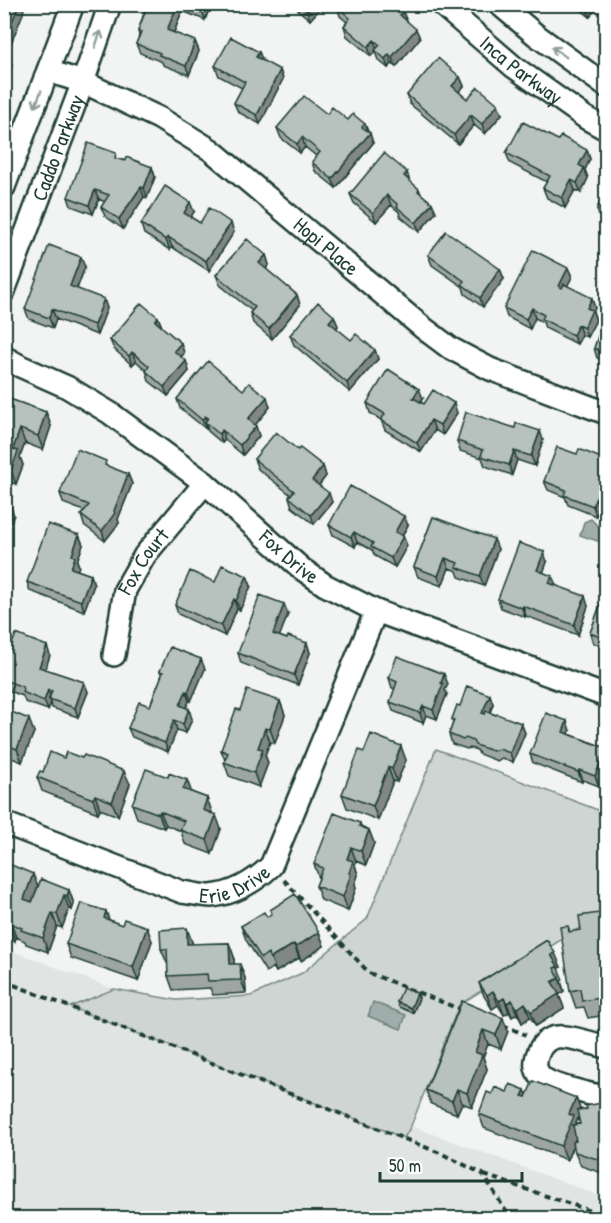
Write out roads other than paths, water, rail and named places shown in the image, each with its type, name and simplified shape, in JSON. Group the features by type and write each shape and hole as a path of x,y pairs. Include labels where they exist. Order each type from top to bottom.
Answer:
{"street":[{"name":"Caddo Parkway","path":"4,187 73,4"},
{"name":"Caddo Parkway","path":"4,291 110,4"},
{"name":"Inca Parkway","path":"441,4 514,67 586,118 606,129"},
{"name":"Inca Parkway","path":"499,4 536,35 606,86"},
{"name":"Hopi Place","path":"48,71 83,82 159,118 211,150 450,348 490,369 606,413"},
{"name":"Fox Drive","path":"4,357 67,387 110,413 205,483 302,569 325,585 376,611 606,696"},
{"name":"Fox Court","path":"114,655 125,590 146,555 205,483"},
{"name":"Erie Drive","path":"4,823 182,892 211,896 239,889 271,866 376,611"},
{"path":"606,1047 557,1037 543,1044 537,1059 538,1074 544,1080 563,1088 606,1096"}]}
